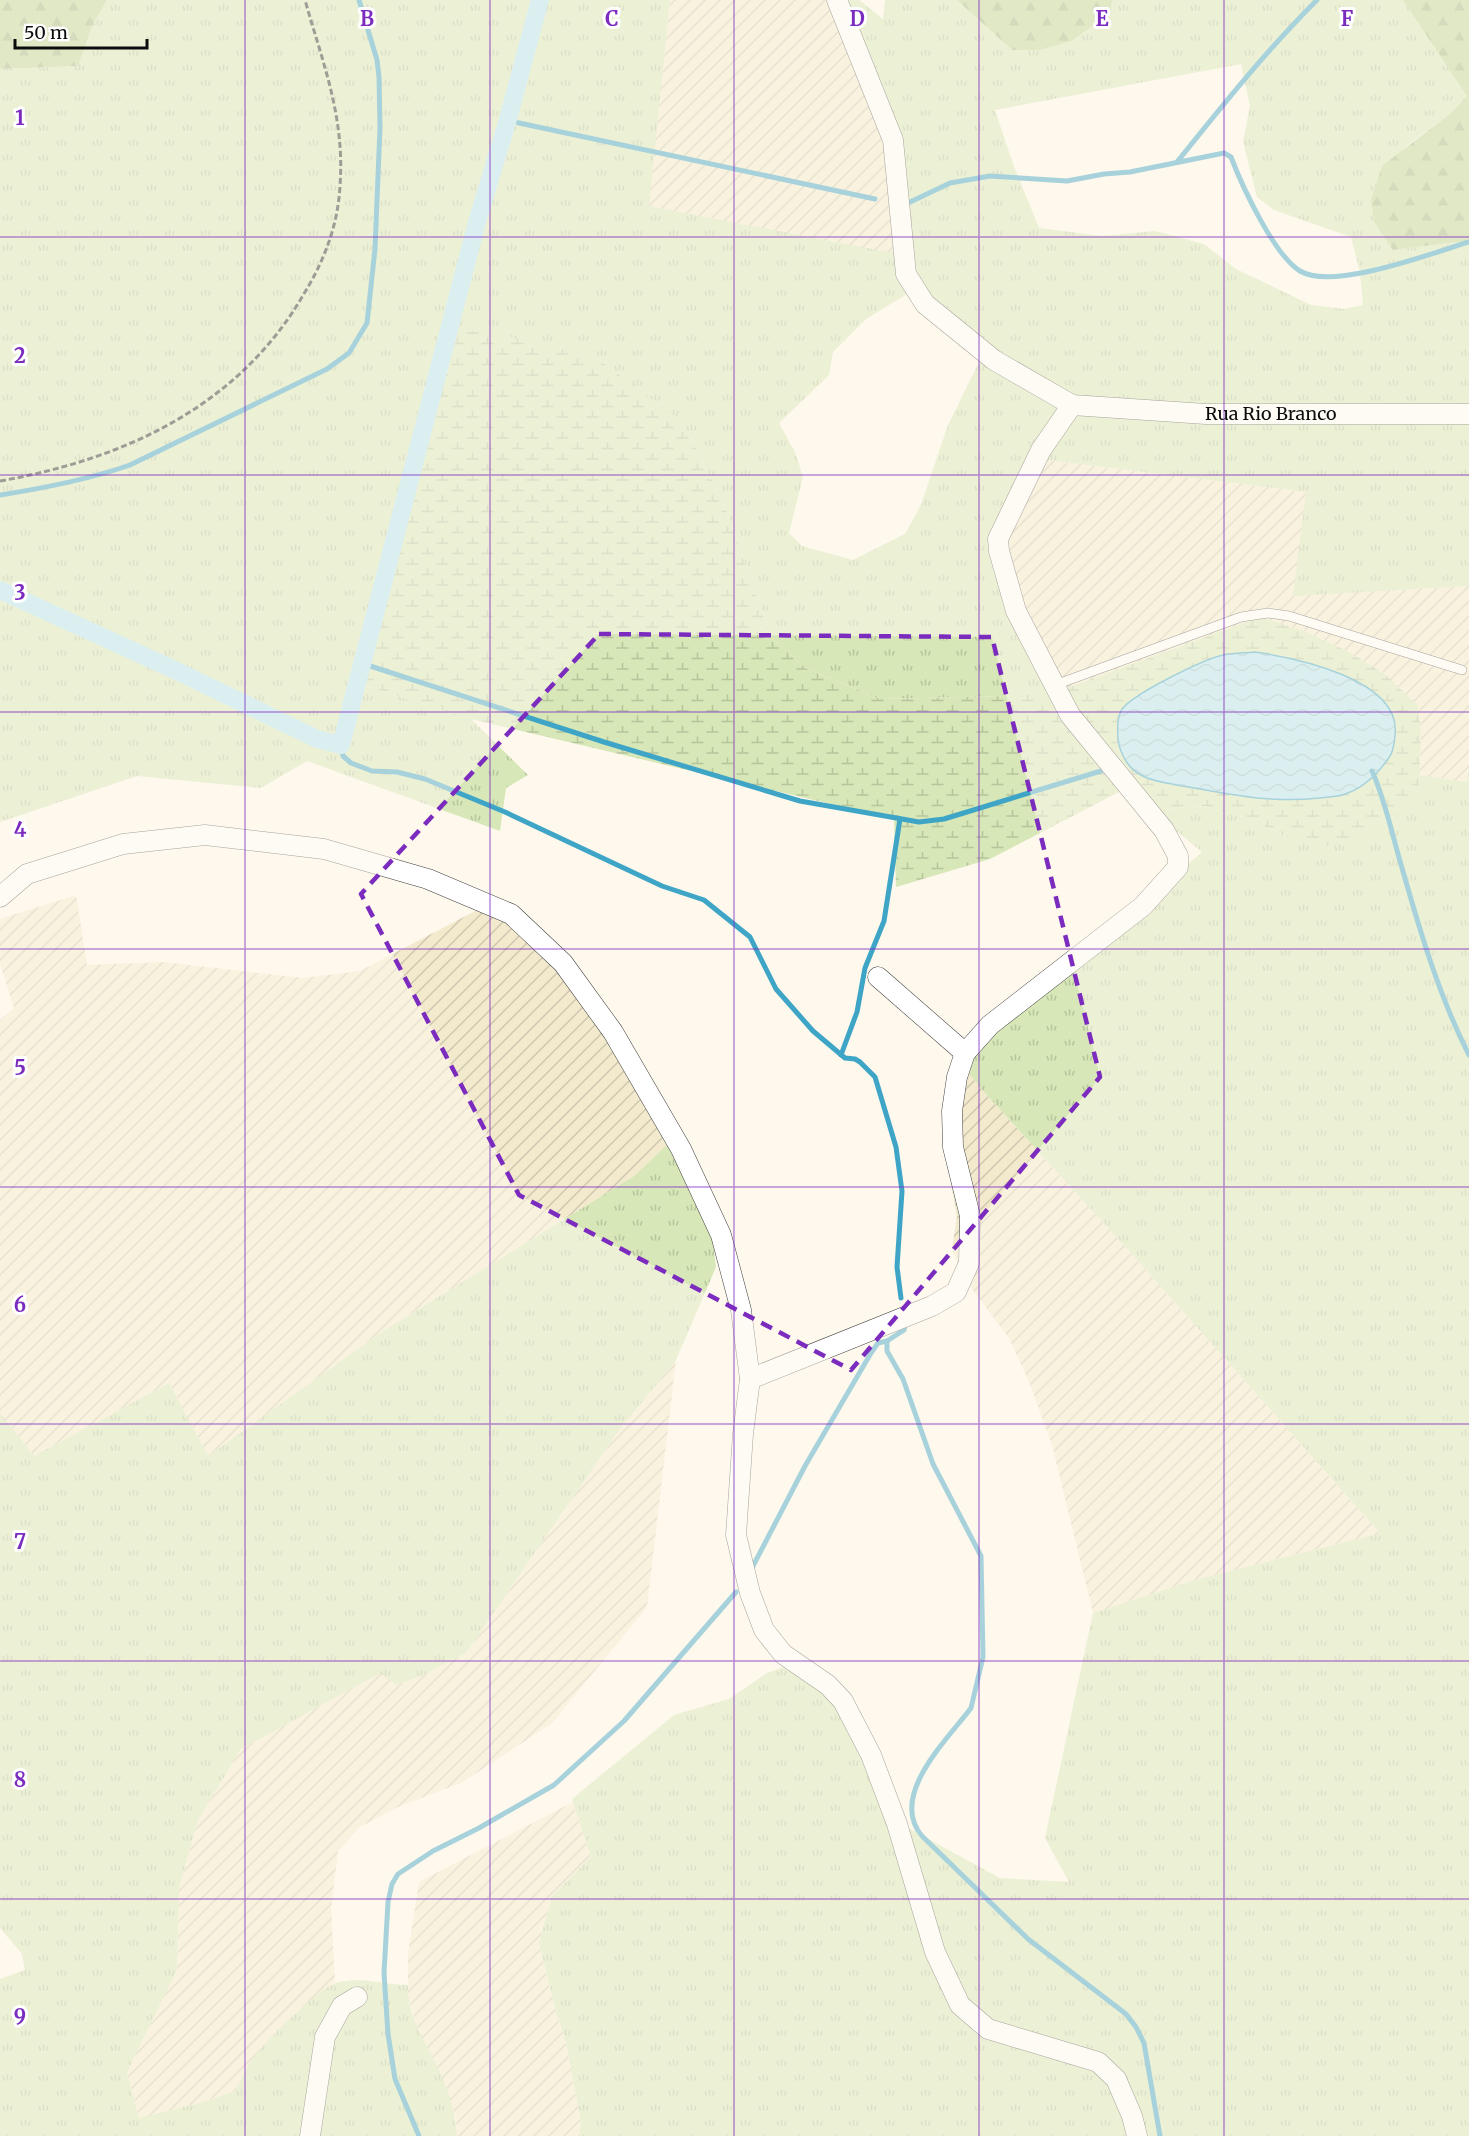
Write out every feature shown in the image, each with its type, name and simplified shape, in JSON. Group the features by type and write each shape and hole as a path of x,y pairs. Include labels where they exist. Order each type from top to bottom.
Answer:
{"street":[{"path":"750,1379 932,1306 956,1292 969,1263 970,1216 953,1147 952,1111 957,1077 965,1053 990,1025 1143,906 1178,867 1178,856 1164,830 1070,715 1016,611 1004,570 998,539 1041,450 1072,405 994,360 925,304 906,274 893,140 837,0"},
{"name":"Rua Rio Branco","path":"1072,405 1206,414 1469,414"},
{"path":"0,897 27,874 123,844 205,835 324,849 428,879 511,914 563,963 613,1032 681,1149 721,1235 741,1310 750,1379 743,1434 736,1535 750,1593 764,1630 783,1654 828,1685 843,1701 871,1755 897,1824 935,1952 960,2005 988,2029 1098,2062 1116,2079 1132,2116 1137,2136"},
{"path":"878,977 965,1053"},
{"path":"310,2136 325,2037 342,2006 357,1997"}],"lane":[{"path":"1055,686 1232,620 1268,613 1289,616 1462,670"}],"path":[{"path":"0,481 59,469 89,460 155,432 186,415 230,384 249,366 267,347 296,308 328,246 339,201 341,172 339,132 333,94 305,0"}],"highlighted area":[{"path":"599,634 992,637 1100,1077 851,1370 519,1195 361,894"}],"shaded area":[{"path":"670,0 839,0 899,141 893,254 648,206"},
{"path":"1039,459 1307,492 1294,595 1469,586 1469,769 1467,782 1419,775 1421,736 1385,674 1348,652 1304,631 1260,617 1070,687 1049,690 997,545"},
{"path":"76,895 87,965 163,962 303,978 360,971 481,908 538,944 584,1002 670,1142 634,1176 380,1333 208,1456 169,1383 34,1456 0,1413 0,1020 14,1008 0,964 0,919"},
{"path":"959,1062 1380,1533 1195,1580 1093,1613 1052,1445 1030,1384 1009,1338 963,1277 952,1248 957,1217 943,1136"},
{"path":"676,1360 647,1607 552,1723 463,1782 398,1807 360,1827 338,1851 331,1909 335,1982 297,2011 254,2058 235,2091 139,2119 127,2072 177,1970 179,1888 198,1820 241,1749 380,1672 396,1685 419,1677 466,1653 617,1433"},
{"path":"573,1802 591,1857 552,1896 539,1943 566,2042 581,2123 579,2136 457,2136 456,2119 442,2077 417,2030 408,1995 408,1954 419,1882"}],"green space":[{"path":"0,0 107,0 93,24 78,66 0,69"},
{"path":"107,0 670,0 649,206 893,253 899,141 839,0 859,0 883,19 885,0 957,0 1012,50 1039,50 1072,41 1111,12 1112,0 1403,0 1468,96 1451,113 1404,148 1393,250 1457,242 1469,243 1469,586 1293,596 1306,492 1039,459 997,545 1049,690 1005,696 880,699 805,668 771,637 725,506 683,422 353,682 471,719 528,775 506,788 500,831 307,761 261,788 137,776 0,822 0,69 78,66 93,24","holes":["1241,64 1250,106 1243,142 1257,197 1274,210 1351,237 1360,272 1363,305 1344,309 1311,305 1236,269 1204,244 1155,231 1102,236 1039,228 1013,164 995,110","920,286 983,354 948,425 921,505 905,534 853,560 802,546 789,533 803,477 795,452 779,423 829,375 833,352 866,319"]},
{"path":"957,0 1112,0 1111,12 1072,41 1040,50 1012,50"},
{"path":"1403,0 1469,0 1469,243 1457,242 1393,250 1374,222 1371,200 1382,166 1451,113 1467,96"},
{"path":"444,330 491,332 596,358 683,422 725,506 771,637 805,668 880,699 1005,696 1070,687 1260,617 1304,631 1349,652 1385,674 1418,706 1421,736 1419,786 1399,815 1355,840 1326,846 1287,837 1247,818 1203,806 1151,810 1119,792 990,859 896,887 894,819 471,719 353,682 398,484","holes":["1196,665 1391,712 1396,727 1393,751 1121,710 1135,696"]},
{"path":"1469,769 1469,2136 579,2136 581,2122 566,2042 539,1943 552,1896 591,1857 572,1799 674,1715 729,1699 767,1673 784,1667 787,1657 840,1687 899,1823 1000,1878 1069,1882 1045,1838 1093,1613 1195,1580 1380,1533 959,1062 1202,852 1151,810 1203,806 1247,818 1287,837 1419,786 1419,775 1467,782"},
{"path":"670,1142 710,1218 716,1267 676,1360 617,1433 466,1653 419,1677 396,1685 380,1673 241,1749 198,1820 179,1888 177,1970 127,2072 139,2118 200,2103 235,2091 259,2050 293,2015 331,1985 357,1980 408,1985 411,2010 415,2021 450,2098 457,2136 0,2136 0,1979 25,1970 22,1954 0,1928 0,1413 34,1456 169,1383 208,1456 380,1333 634,1176"}],"water":[{"path":"1255,652 1319,666 1364,686 1382,699 1393,716 1394,746 1391,754 1375,775 1357,789 1342,795 1280,799 1242,796 1158,781 1139,774 1128,765 1120,747 1118,731 1119,715 1127,704 1168,678 1201,663 1223,655"}],"waterway":[{"path":"0,495 66,483 130,465 327,369 349,353 367,323 375,249 380,128 377,60 359,0"},
{"path":"0,590 177,671 317,739 341,745 477,222 540,0"},
{"path":"1177,162 1262,59 1317,0"},
{"path":"508,119 875,199"},
{"path":"906,204 950,183 990,176 1067,181 1130,172 1224,153 1231,157 1251,202 1270,236 1290,263 1300,271 1315,276 1358,274 1469,242"},
{"path":"361,663 604,742 800,801 919,822 944,819 1101,771"},
{"path":"341,745 343,756 351,763 372,771 397,772 425,779 505,812 662,886 704,900 750,937 776,989 813,1031 845,1058 860,1062 875,1077 896,1147 902,1191 897,1267 901,1298"},
{"path":"1372,771 1385,807 1431,963 1448,1010 1469,1055"},
{"path":"841,1055 857,1012 865,968 884,921 900,819"},
{"path":"752,1568 805,1466 871,1353 878,1343 887,1341 904,1330 905,1325"},
{"path":"887,1341 887,1351 903,1379 933,1464 981,1556 983,1657 971,1708 936,1752 916,1786 912,1804 913,1820 922,1836 1028,1939 1126,2014 1144,2043 1160,2136"},
{"path":"419,2136 395,2079 388,2034 384,1973 388,1902 392,1884 398,1874 433,1851 479,1828 554,1785 624,1721 736,1592"}]}
